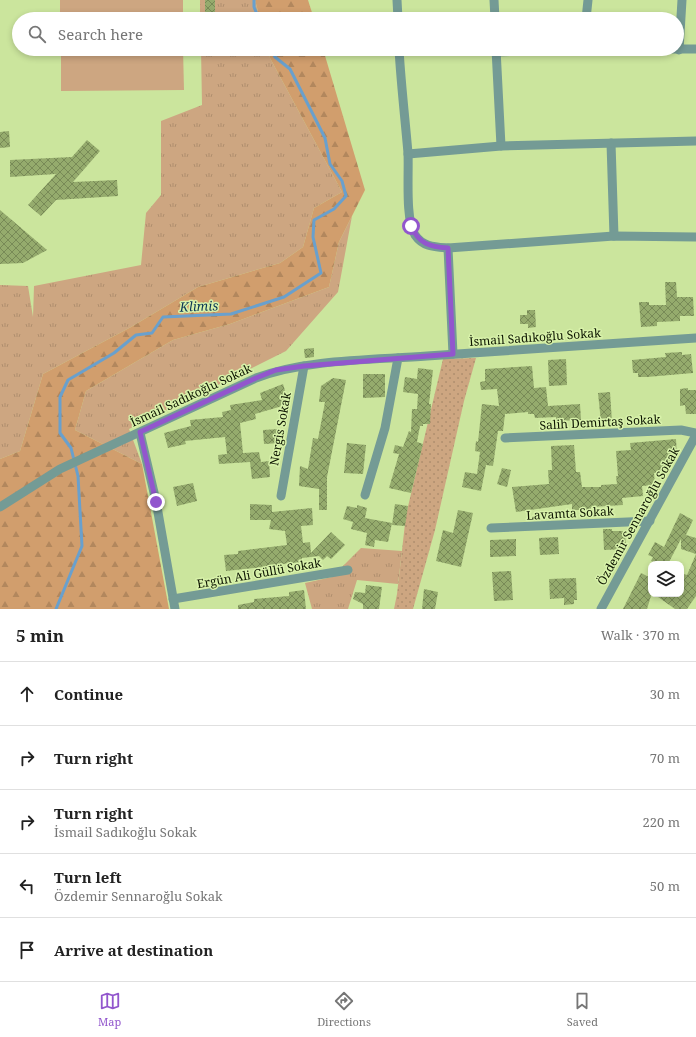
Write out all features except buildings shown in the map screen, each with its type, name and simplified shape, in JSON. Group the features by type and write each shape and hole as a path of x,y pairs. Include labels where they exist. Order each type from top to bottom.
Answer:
{"street":[{"path":"397,0 398,12"},
{"path":"494,0 495,12"},
{"path":"587,12 588,0"},
{"path":"681,12 682,0"},
{"path":"684,50 696,49"},
{"path":"400,56 408,154 410,214 413,230 426,245 448,248 614,236 696,237"},
{"path":"496,56 501,146"},
{"path":"408,154 501,146 696,141"},
{"path":"611,142 614,236"},
{"path":"448,248 453,354"},
{"name":"İsmail Sadıkoğlu Sokak","path":"0,507 60,469 92,453 276,370 304,366 398,358 696,338"},
{"path":"365,494 385,428 398,358"},
{"name":"Nergis Sokak","path":"281,496 304,366"},
{"name":"Salih Demirtaş Sokak","path":"506,438 680,430 696,434"},
{"path":"140,432 156,502 175,609"},
{"name":"Özdemir Sennaroğlu Sokak","path":"601,609 696,434"},
{"name":"Lavamta Sokak","path":"490,528 650,521"},
{"name":"Ergün Ali Güllü Sokak","path":"173,599 348,570"}],"green space":[{"path":"60,0 183,0 183,12 60,12"},
{"path":"200,0 255,0 258,12 200,12"},
{"path":"255,0 308,0 312,12 258,12"},
{"path":"61,56 183,56 184,90 61,91"},
{"path":"201,56 270,56 342,192 314,208 303,247 280,263 198,287 131,327 43,374 20,451 0,459 0,285 28,286 33,317 34,286 141,265 146,213 161,195 161,121 202,105"},
{"path":"270,56 325,56 365,190 339,242 329,287 230,324 173,340 86,391 75,430 142,464 169,609 0,609 0,459 20,451 43,374 131,327 198,287 280,263 303,247 314,208 342,192"},
{"path":"352,216 338,292 286,351 129,429 142,464 75,430 86,391 173,340 230,324 329,287 339,242"},
{"path":"476,358 464,401 435,530 413,609 394,609 406,515 443,359"},
{"path":"361,548 402,551 398,584 357,580 348,609 312,609 305,583 332,577"}],"waterway":[{"name":"Klimis","path":"254,0 256,12"},
{"name":"Klimis","path":"56,609 82,546 78,476 71,448 60,433 60,397 68,380 114,353 136,335 152,333 163,317 231,314 284,297 321,273 313,237 314,220 334,209 346,196 342,181 330,164 325,138 290,69 274,56"}],"route":[{"path":"156,502 140,432 276,370 312,365 453,354 448,248 426,245 415,234 411,226"}]}
